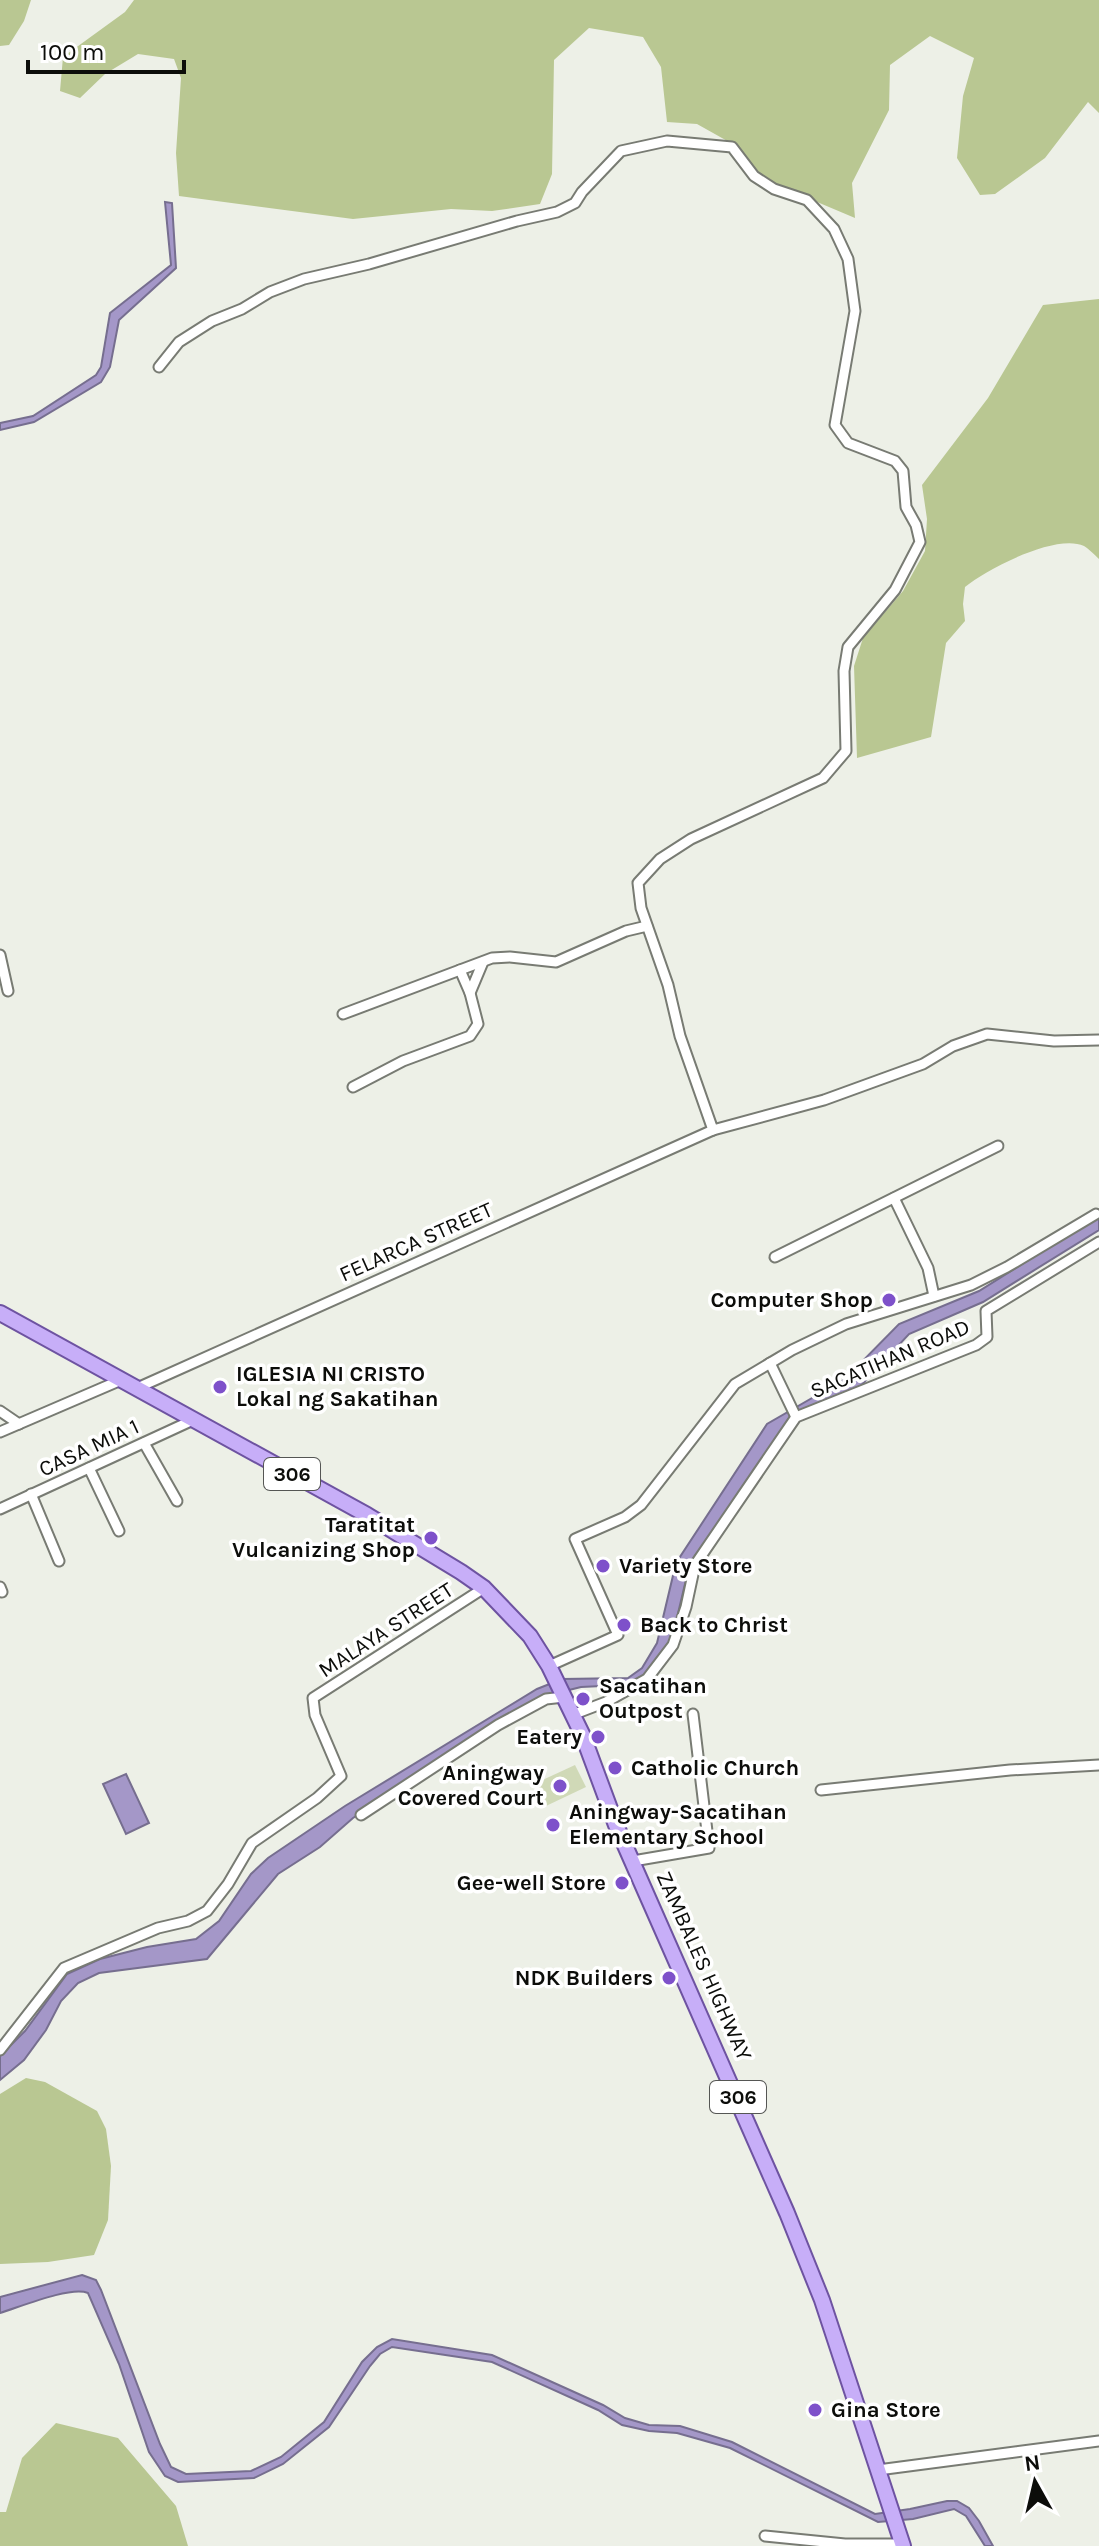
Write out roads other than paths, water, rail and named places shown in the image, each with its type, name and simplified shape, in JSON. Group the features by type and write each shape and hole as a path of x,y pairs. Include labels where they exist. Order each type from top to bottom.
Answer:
{"main road":[{"name":"ZAMBALES HIGHWAY","path":"0,1313 367,1515 461,1572 484,1588 530,1636 572,1715 793,2227 822,2300 902,2545"}],"street":[{"path":"159,367 179,342 212,321 242,309 270,292 304,279 557,212 575,203 621,151 667,141 732,147 754,176 774,189 807,200 834,229 848,259 855,311 835,425 848,443 895,461 903,471 906,507 916,525 920,542 895,590 848,647 844,671 846,751 823,778 691,839 660,859 638,883 641,908 713,1130"},
{"path":"343,1014 483,962 510,957 556,962 626,931 647,926"},
{"path":"0,955 8,991"},
{"path":"470,993 483,962"},
{"path":"353,1087 403,1061 470,1036 478,1024 460,970"},
{"name":"FELARCA STREET","path":"135,1389 713,1130 824,1100 923,1064 953,1046 987,1034 1054,1041 1099,1040"},
{"path":"775,1257 998,1146"},
{"path":"894,1198 928,1268 934,1296"},
{"path":"550,1670 618,1635 575,1539 625,1517 641,1505 735,1384 846,1324 983,1279 1096,1214"},
{"name":"SACATIHAN ROAD","path":"572,1715 606,1702 647,1679 673,1645 686,1607 695,1565 796,1417 976,1345 987,1337 986,1311 1099,1242"},
{"path":"770,1363 796,1417"},
{"path":"0,1432 121,1380"},
{"path":"0,1411 19,1424"},
{"name":"CASA MIA 1","path":"0,1509 193,1420"},
{"path":"144,1443 177,1501"},
{"path":"89,1468 119,1531"},
{"path":"31,1494 59,1561"},
{"name":"MALAYA STREET","path":"0,2050 64,1968 207,1911 228,1884 252,1843 317,1798 341,1776 315,1715 313,1698 484,1588"},
{"path":"361,1815 498,1725 546,1699 563,1695"},
{"path":"633,1861 709,1848 693,1714"},
{"path":"821,1790 1010,1770 1099,1765"},
{"path":"878,2470 1099,2441"},
{"path":"765,2536 845,2544 902,2545"}],"place":[{"name":"Computer Shop","path":"889,1300"},
{"name":"IGLESIA NI CRISTO Lokal ng Sakatihan","path":"220,1387"},
{"name":"Taratitat Vulcanizing Shop","path":"431,1538"},
{"name":"Variety Store","path":"603,1566"},
{"name":"Back to Christ","path":"624,1625"},
{"name":"Sacatihan Outpost","path":"583,1699"},
{"name":"Eatery","path":"598,1737"},
{"name":"Catholic Church","path":"615,1768"},
{"name":"Aningway Covered Court","path":"560,1786"},
{"name":"Aningway-Sacatihan Elementary School","path":"553,1825"},
{"name":"Gee-well Store","path":"622,1883"},
{"name":"NDK Builders","path":"669,1978"},
{"name":"Gina Store","path":"815,2410"}]}
